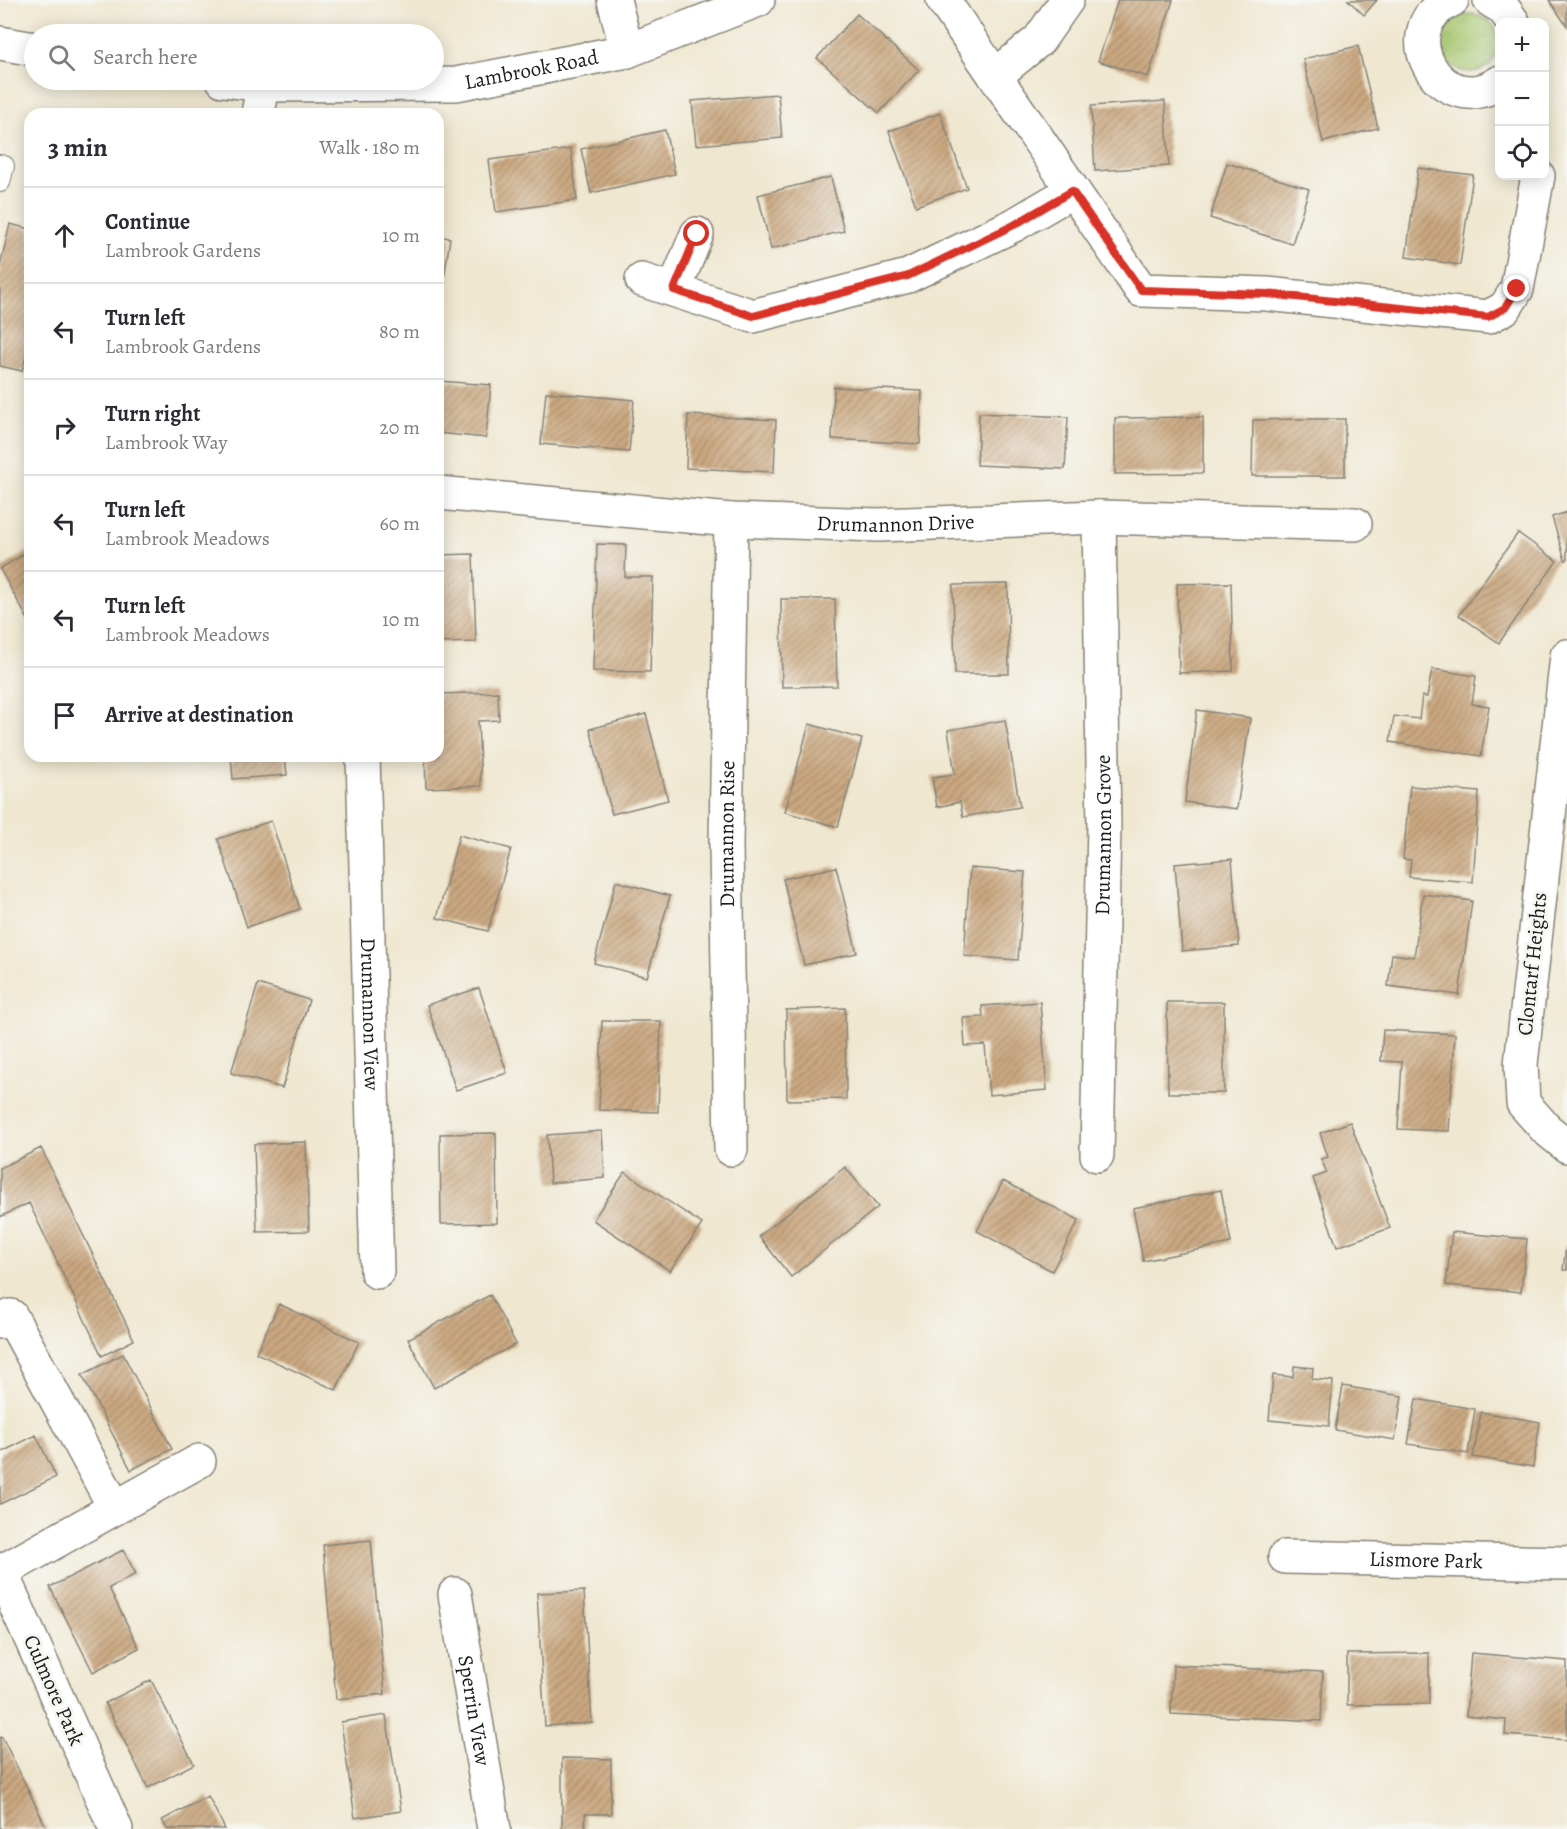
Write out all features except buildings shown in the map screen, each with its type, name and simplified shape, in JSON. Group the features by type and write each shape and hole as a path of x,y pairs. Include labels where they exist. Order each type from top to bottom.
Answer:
{"street":[{"path":"614,0 627,51"},
{"name":"Lambrook Road","path":"444,85 627,51 758,0"},
{"path":"943,0 1141,290 1267,294 1488,317 1505,308 1517,289 1537,180"},
{"path":"995,76 1040,40 1067,0"},
{"path":"1452,0 1444,3 1432,15 1424,28 1422,44 1425,60 1432,74 1444,84 1459,91 1474,92 1495,85"},
{"path":"1490,0 1503,8 1511,18"},
{"path":"0,43 24,47"},
{"name":"Lambrook Road","path":"242,90 260,99 378,90"},
{"path":"642,280 753,316 908,276 1014,225 1072,191"},
{"path":"674,290 697,234"},
{"name":"Drumannon Drive","path":"444,494 732,520 878,525 1099,517 1355,524"},
{"name":"Drumannon Grove","path":"1097,1155 1104,826 1099,517"},
{"name":"Drumannon Rise","path":"731,1149 726,845 732,520"},
{"name":"Clontarf Heights","path":"1567,656 1521,1064 1523,1103 1546,1130 1567,1146"},
{"name":"Drumannon View","path":"363,762 377,1272"},
{"path":"0,1322 11,1316 115,1508"},
{"name":"Culmore Park","path":"116,1829 10,1617 1,1572 199,1461"},
{"name":"Lismore Park","path":"1285,1557 1567,1563"},
{"name":"Sperrin View","path":"455,1594 494,1829"}],"lane":[{"path":"0,165 4,166 0,182"}],"green space":[{"path":"1470,14 1481,16 1494,27 1495,57 1481,70 1470,72 1459,70 1443,54 1441,43 1443,32 1459,16"}],"route":[{"path":"697,234 674,290 753,316 908,276 1014,225 1072,191 1141,290 1267,294 1488,317 1505,308 1517,289"}]}
